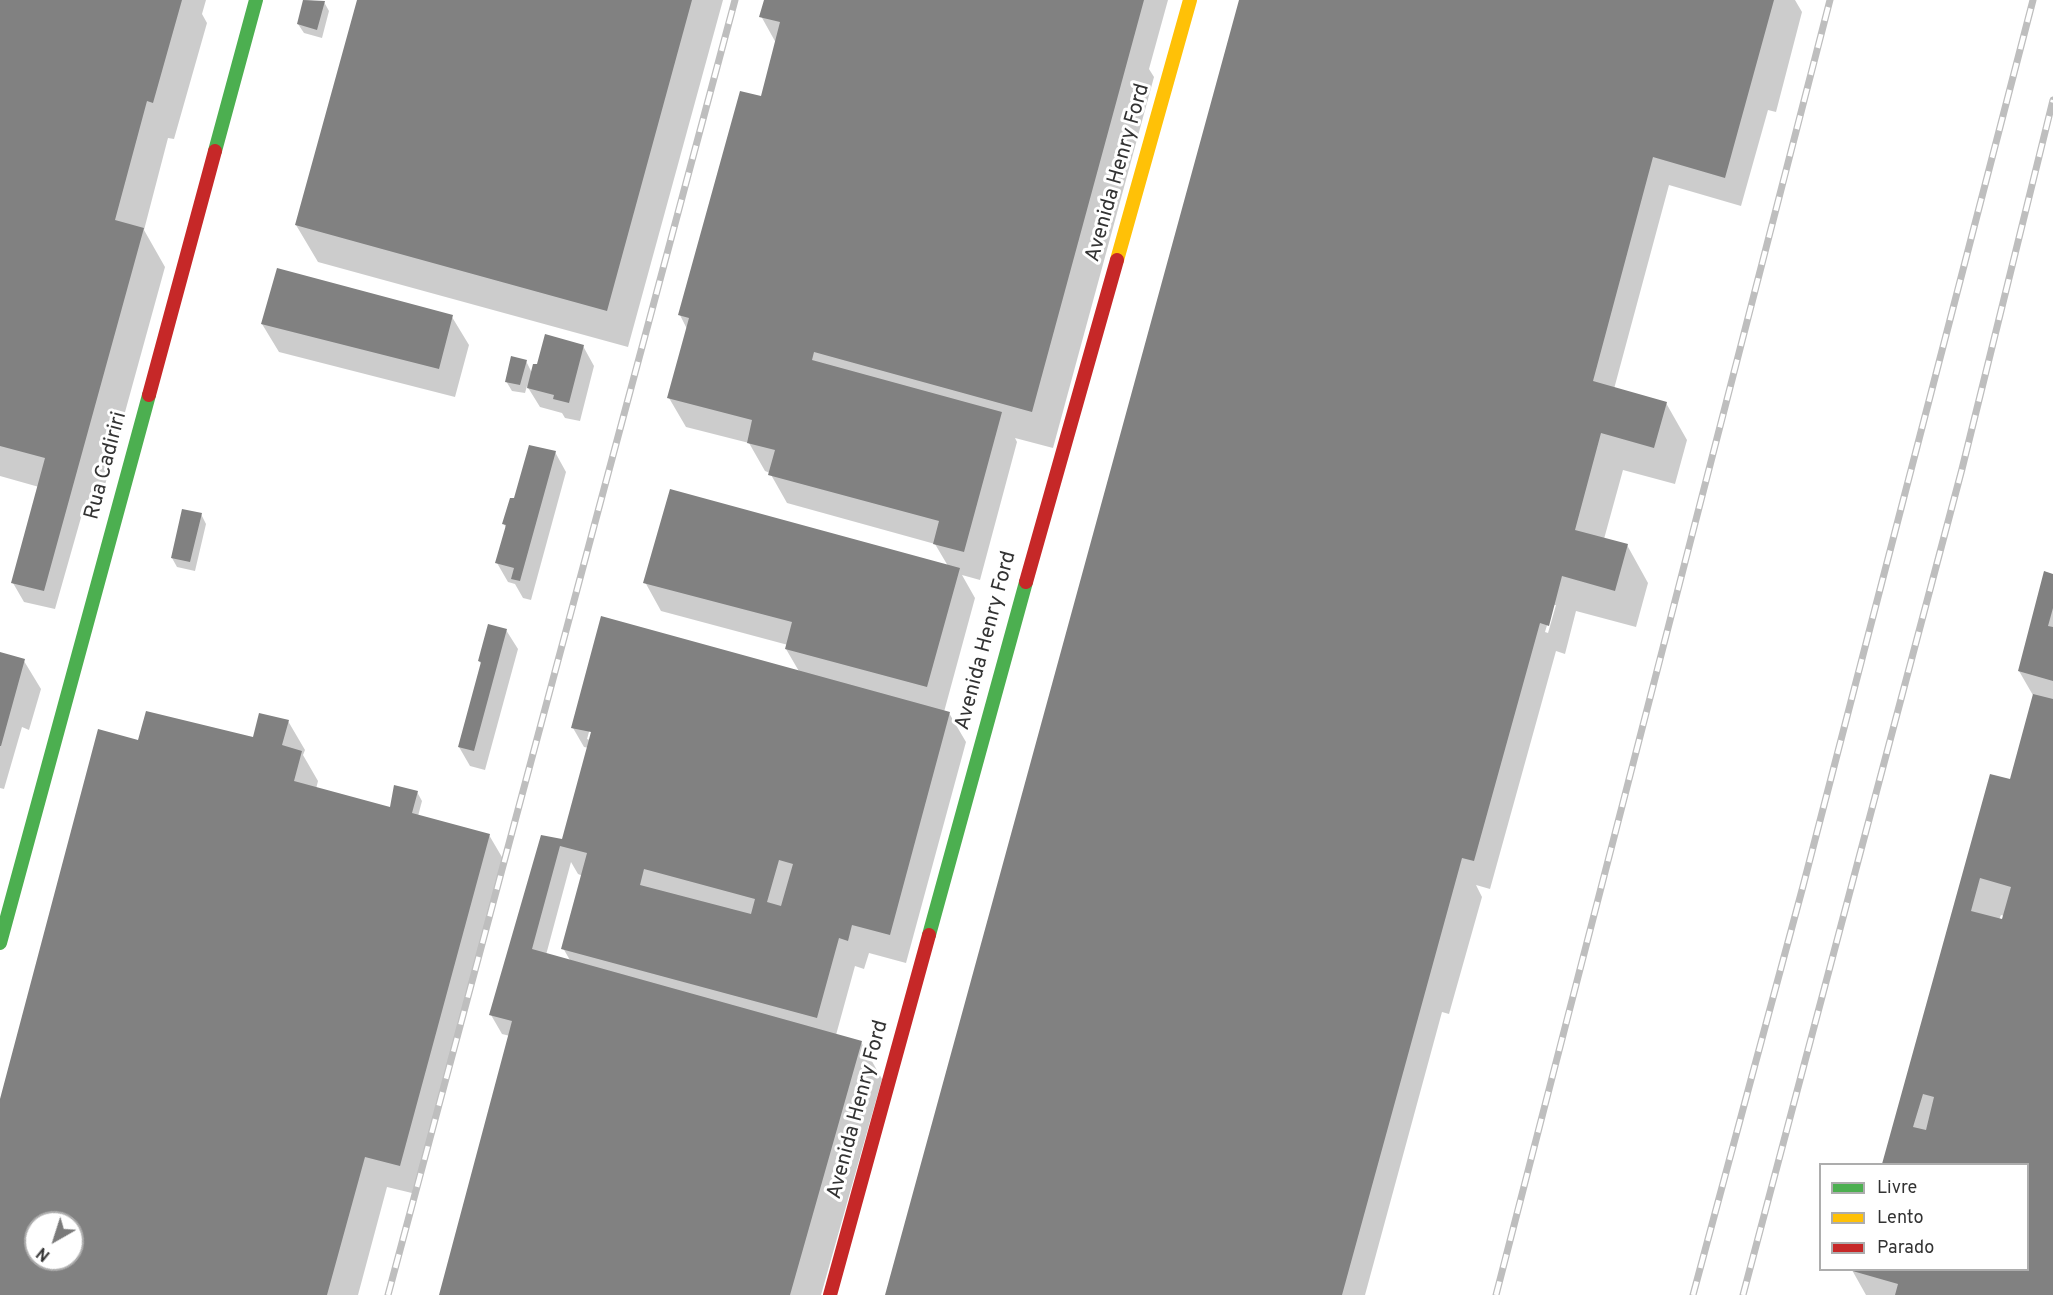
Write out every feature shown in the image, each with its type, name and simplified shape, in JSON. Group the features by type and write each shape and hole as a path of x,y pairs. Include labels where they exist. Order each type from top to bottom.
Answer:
{"street":[{"name":"Rua Cadiriri","path":"0,943 256,0"},
{"name":"Avenida Henry Ford","path":"830,1295 1015,620 1190,0"}],"building":[{"path":"0,0 182,0 153,103 147,101 115,220 144,228 44,591 11,583 45,458 0,446"},
{"path":"303,0 325,1 317,30 297,24"},
{"path":"357,0 692,0 607,311 295,225"},
{"path":"764,0 1144,0 1032,412 814,352 812,360 1002,412 964,552 933,544 939,521 768,475 775,450 747,443 752,420 667,398 689,318 678,315 740,91 761,96 780,22 759,17"},
{"path":"1239,0 1774,0 1725,178 1653,157 1593,381 1667,402 1654,448 1601,433 1575,530 1628,544 1615,591 1562,576 1549,626 1540,623 1474,861 1462,858 1342,1295 885,1295"},
{"path":"277,268 453,315 439,369 261,324"},
{"path":"545,334 584,345 569,403 553,399 554,395 527,388 533,364 537,364"},
{"path":"511,356 527,360 520,385 505,382"},
{"path":"529,445 556,451 520,581 511,579 514,568 495,563 506,525 502,524 510,498 514,498"},
{"path":"670,489 960,568 927,687 785,649 792,622 643,583"},
{"path":"182,509 202,513 190,562 171,558"},
{"path":"2044,571 2053,574 2053,608 2048,626 2053,627 2053,681 2018,671"},
{"path":"601,616 950,712 890,935 852,925 848,941 839,938 817,1018 561,949 587,853 560,846 532,949 862,1041 790,1295 439,1295 512,1021 489,1015 541,835 562,839 591,732 571,728","holes":["779,860 793,864 781,906 767,902","644,869 755,899 751,914 640,885"]},
{"path":"488,624 507,629 474,751 458,747 481,662 478,661"},
{"path":"0,652 25,659 1,746 0,746"},
{"path":"2033,694 2053,699 2053,1295 1895,1295 1898,1284 1852,1271 2029,1271 2029,1163 1882,1163 1990,774 2010,779","holes":["1980,878 2011,887 2002,919 1971,911","1923,1094 1934,1097 1926,1130 1913,1127"]},
{"path":"146,711 253,737 259,713 289,720 282,745 302,751 294,781 390,807 394,785 418,791 412,813 490,834 400,1166 365,1157 327,1295 0,1295 0,1099 98,729 138,740"}],"railway":[{"path":"388,1295 735,0"},
{"path":"1496,1295 1830,0"},
{"path":"1693,1295 1802,890 2033,0"},
{"path":"1743,1295 1962,469 2053,100"}],"traffic: fast":[{"path":"215,151 256,0"},
{"path":"0,943 149,395"},
{"path":"929,935 1026,582"}],"traffic: slow":[{"path":"1117,260 1190,0"}],"traffic: jam":[{"path":"149,395 215,151"},
{"path":"1026,582 1117,260"},
{"path":"830,1295 929,935"}]}
